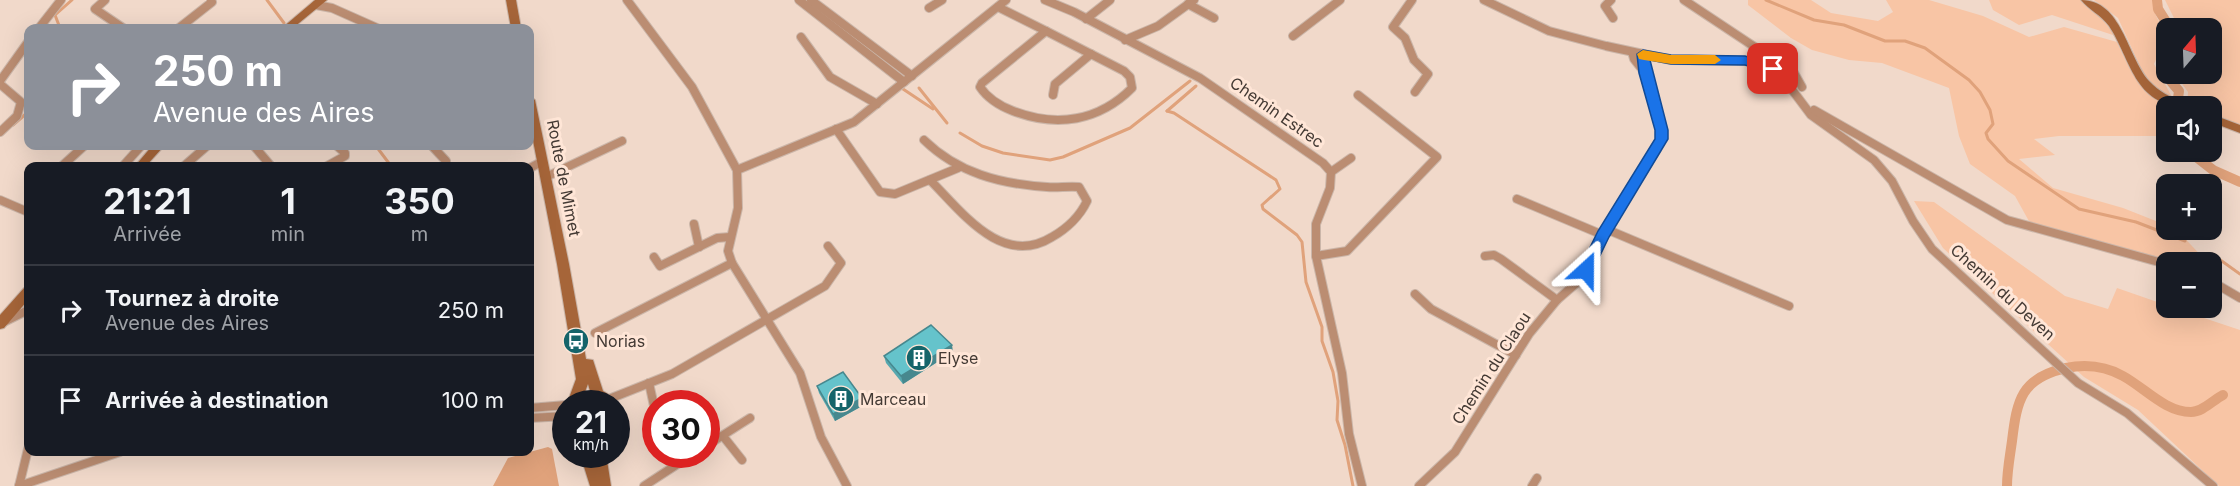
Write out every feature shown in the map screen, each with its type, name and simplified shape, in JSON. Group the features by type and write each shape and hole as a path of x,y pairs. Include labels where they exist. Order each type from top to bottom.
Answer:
{"street":[{"path":"42,24 61,0"},
{"path":"105,0 95,9 117,24"},
{"path":"184,24 212,2 211,0"},
{"path":"511,0 515,24"},
{"path":"627,0 692,87 737,170 738,208 728,251 732,262 800,373 821,437 847,486"},
{"path":"799,0 904,82"},
{"path":"811,0 912,76"},
{"path":"929,8 942,0"},
{"path":"737,170 854,122 1006,0"},
{"name":"Chemin Estrec","path":"1045,0 1215,87 1323,163 1331,172 1330,188 1316,224 1316,256 1342,373 1349,434 1362,486"},
{"path":"1086,19 1110,0"},
{"path":"1293,36 1340,0"},
{"path":"1412,0 1393,27 1405,39 1414,60 1428,74 1415,92"},
{"name":"Chemin du Deven","path":"1484,0 1549,31 1632,52 1671,60 1745,61 1764,64 1782,75 1805,108 1874,160 1892,181 1913,221 1932,249 2062,368 2096,396 2127,413 2213,486"},
{"path":"1611,0 1605,6 1613,18"},
{"path":"1684,0 1794,73 1802,87"},
{"path":"2086,0 2102,12 2114,26 2140,80 2163,96"},
{"path":"1125,40 1158,26 1191,2 1214,18"},
{"path":"292,24 319,3 368,24"},
{"path":"999,7 1046,31 1091,54 1124,71 1133,83 1132,88 1120,100 1099,113 1067,120 1044,120 1020,114 998,104 982,91 980,87 982,83 1046,31"},
{"path":"801,37 830,77 877,104"},
{"path":"0,132 21,111 21,102 0,82 24,48"},
{"name":"Chemin du Claou","path":"1632,52 1634,59 1646,73"},
{"path":"1053,95 1055,84 1091,54"},
{"name":"Chemin du Claou","path":"1419,486 1455,452 1529,334 1557,300 1580,280 1604,232 1661,139 1661,130 1643,54"},
{"path":"1316,256 1347,251 1437,157 1358,94"},
{"path":"1805,108 1813,110 2007,220 2156,261"},
{"name":"Route de Mimet","path":"534,119 564,264 583,379 577,390"},
{"path":"2222,122 2240,129"},
{"path":"837,129 880,192 895,194 958,168"},
{"path":"924,140 932,149 958,168 983,177 1021,185 1079,187 1087,201 1082,210 1054,237 1031,247 1018,247 990,239 930,180"},
{"path":"546,177 622,141"},
{"path":"66,162 80,150"},
{"path":"127,162 137,150"},
{"path":"144,162 154,150"},
{"path":"189,162 202,150"},
{"path":"257,150 268,162"},
{"path":"334,162 345,156 341,150"},
{"path":"436,150 446,161"},
{"path":"1331,172 1351,158"},
{"path":"534,166 543,161"},
{"path":"1517,199 1789,306"},
{"path":"0,200 24,210"},
{"path":"694,224 698,231 699,247"},
{"path":"654,257 660,266 717,237 730,237"},
{"path":"630,390 672,374 827,284 841,263 828,246"},
{"path":"1485,256 1494,255 1501,259 1557,300"},
{"path":"595,333 732,262"},
{"name":"Route de Mimet","path":"564,264 571,286 576,316 599,390"},
{"path":"2222,287 2240,298"},
{"path":"1415,294 1431,309 1516,355"},
{"path":"0,324 24,302"},
{"path":"649,383 650,390"},
{"path":"534,407 552,405"},
{"path":"534,418 552,417"},
{"path":"720,437 750,418"},
{"path":"723,435 742,460"},
{"path":"19,486 26,456"},
{"path":"19,486 108,456"},
{"path":"591,468 597,486"},
{"path":"601,468 604,486"},
{"path":"644,486 672,468"}],"shaded area":[{"path":"1748,0 1811,0 1831,13 1878,21 1893,12 1886,0 1929,0 1983,16 2029,37 2064,27 2117,42 2136,79 2156,98 2156,136 2059,136 2034,139 2055,155 2019,159 2053,188 2123,208 2156,221 2156,240 2186,240 2198,252 2156,252 2156,257 2030,223 2015,196 1970,164 1959,136 1949,88 1882,63 1849,60 1812,50 1791,38 1748,5"},
{"path":"1989,0 2081,0 2096,12 2116,36 2052,15 2019,25 1993,10"},
{"path":"2094,0 2154,0 2154,11 2157,18 2154,64 2156,84 2165,84 2171,96 2160,92 2144,75 2118,18"},
{"path":"2165,0 2240,0 2240,125 2222,119 2222,96 2188,96 2188,92 2182,84 2222,84 2222,18 2174,18"},
{"path":"1914,201 1934,202 2065,296 2108,309 2117,288 2156,302 2156,318 2204,318 2240,330 2240,486 2219,486 2138,410 2084,377 1943,248"},
{"path":"548,447 552,449 552,468 556,468 559,486 493,486 508,458 534,456 534,451"}],"building":[{"name":"Elyse","path":"931,325 952,345 901,376 884,356"},
{"name":"Marceau","path":"843,372 862,398 833,414 817,386"}],"waterway":[{"path":"58,24 55,15 72,0"},
{"path":"267,0 284,23"},
{"path":"1766,0 1814,20 1844,25 1885,41 1905,41 1925,48 1969,80 1980,92 1990,110 1993,124 1986,133 1988,139 2008,161 2079,209 2136,222 2185,241"},
{"path":"2157,0 2158,9 2164,18"},
{"path":"960,133 982,146 1003,153 1050,160 1063,157 1130,128 1190,81"},
{"path":"2174,84 2179,91 2178,96"},
{"path":"1196,86 1167,111 1174,113 1276,180 1280,189 1262,205 1263,209 1297,235 1302,242 1306,282 1322,327 1322,341 1333,372 1338,401 1337,420 1345,445 1353,486"},
{"path":"919,88 947,123"},
{"path":"903,89 933,109"},
{"path":"13,125 24,115"},
{"path":"379,150 388,162"},
{"path":"2203,162 2213,170 2240,182"},
{"path":"2222,261 2240,274"},
{"path":"2007,486 2019,403 2030,385 2051,372 2081,366 2109,370 2123,376 2164,404 2182,411 2200,410 2223,395"}],"slow traffic":[{"path":"1644,56 1643,54 1671,60 1715,60"}],"place":[{"name":"Norias","path":"576,341"},
{"name":"Elyse","path":"919,358"},
{"name":"Marceau","path":"841,399"}],"route":[{"path":"1586,270 1603,235 1661,139 1661,130 1643,54 1671,60 1745,61 1764,64 1773,69"}]}
